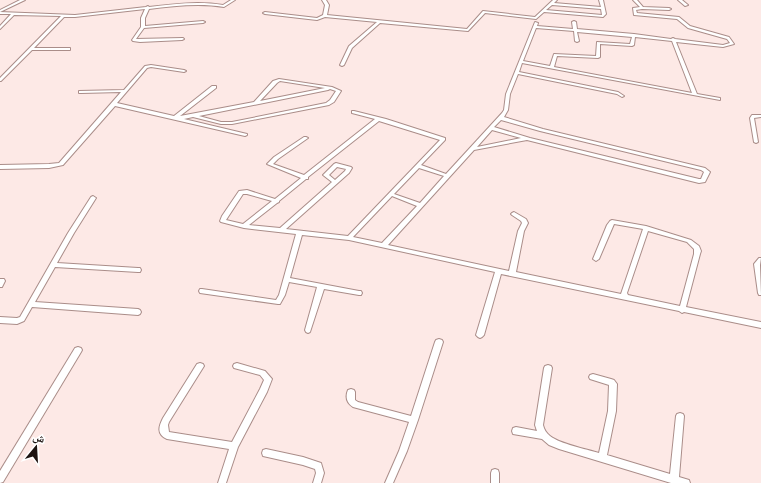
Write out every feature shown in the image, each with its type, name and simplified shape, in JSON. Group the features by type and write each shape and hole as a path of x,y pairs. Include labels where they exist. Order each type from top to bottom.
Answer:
{"street":[{"path":"0,12 23,0"},
{"path":"182,4 188,0"},
{"path":"0,12 13,14 79,16 182,4 211,4 224,6 233,0"},
{"path":"324,0 327,5 325,16"},
{"path":"264,13 317,19 325,16 469,30 484,12 536,18 556,0"},
{"path":"580,0 582,6"},
{"path":"544,11 603,16 601,0"},
{"path":"635,0 642,8"},
{"path":"680,0 686,5"},
{"path":"552,4 603,8"},
{"path":"148,7 142,18 143,27 134,40 182,39"},
{"path":"536,27 634,35 723,46 732,44 728,38 690,27 678,18 635,14 634,9 669,9"},
{"path":"0,28 13,14"},
{"path":"0,80 63,16"},
{"path":"384,245 501,118 506,110 508,94 536,27 536,18"},
{"path":"342,65 350,47 380,21"},
{"path":"143,27 204,22"},
{"path":"574,22 577,41"},
{"path":"552,68 555,55 598,57 598,43 632,45 634,35"},
{"path":"673,39 695,94"},
{"path":"30,49 70,49"},
{"path":"521,62 718,99"},
{"path":"0,167 49,166 61,164 124,91 148,66 184,71"},
{"path":"517,73 618,93 622,96"},
{"path":"194,116 225,123 253,119 329,103 339,93 338,90 332,88 279,80 275,82 255,104"},
{"path":"175,118 214,87"},
{"path":"175,118 194,116 332,88"},
{"path":"81,92 124,91"},
{"path":"114,104 245,135"},
{"path":"349,238 443,139 354,112"},
{"path":"756,142 752,118 754,116 761,116"},
{"path":"492,128 528,139 699,181 703,181 706,173 703,169 542,130 501,118"},
{"path":"244,226 379,119"},
{"path":"306,138 276,158 270,164 306,178"},
{"path":"472,149 528,139"},
{"path":"595,155 602,145"},
{"path":"419,166 448,176"},
{"path":"282,229 335,182"},
{"path":"277,201 248,192 240,193 223,221 244,226 282,229 349,238 499,272 761,325"},
{"path":"390,194 420,205"},
{"path":"0,320 20,321 93,198"},
{"path":"512,274 524,223 524,220 514,214"},
{"path":"596,259 612,222 646,228 684,239 693,244 697,249 698,254 687,287 682,310"},
{"path":"625,297 624,293 646,228"},
{"path":"202,290 276,302 281,297 300,232"},
{"path":"761,260 758,264 761,293"},
{"path":"54,265 138,270"},
{"path":"480,335 499,272"},
{"path":"286,279 359,293"},
{"path":"308,330 321,286"},
{"path":"31,304 138,312"},
{"path":"389,483 404,451 440,342"},
{"path":"0,479 78,350"},
{"path":"200,366 166,420 164,425 164,433 167,435 234,446"},
{"path":"222,483 234,446 264,390 268,379 262,373 237,366"},
{"path":"542,435 539,425 539,417 548,368"},
{"path":"593,377 611,382 613,384 612,412 602,458"},
{"path":"351,392 351,401 356,405 414,420"},
{"path":"674,480 680,416"},
{"path":"516,431 542,435 553,442 686,483"},
{"path":"266,453 318,466 320,473 318,483"},
{"path":"495,473 495,483"}]}
